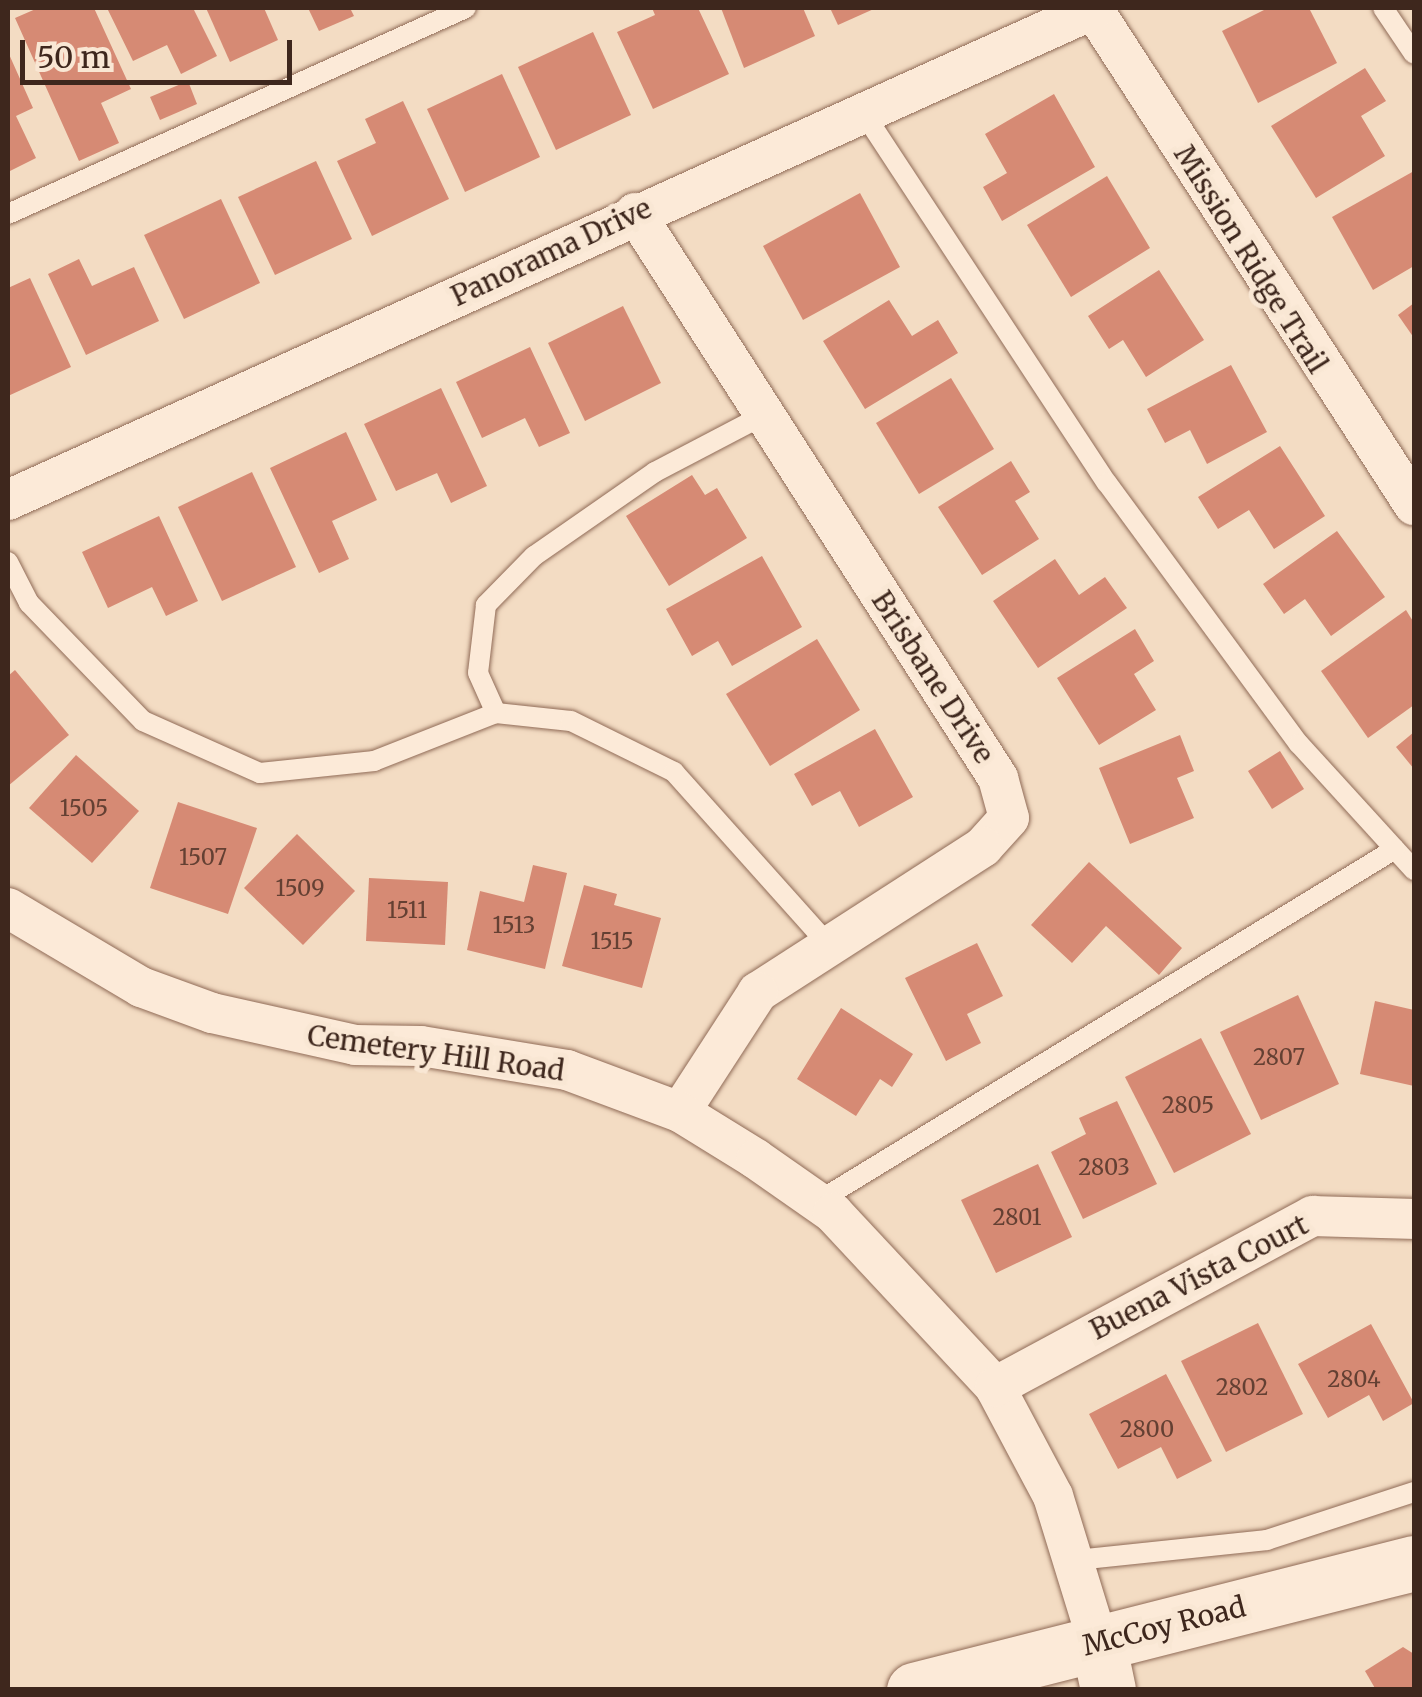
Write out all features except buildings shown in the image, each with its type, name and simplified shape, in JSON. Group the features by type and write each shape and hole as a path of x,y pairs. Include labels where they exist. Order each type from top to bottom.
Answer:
{"street":[{"name":"Panorama Drive","path":"8,500 1095,8"},
{"name":"Mission Ridge Trail","path":"1095,8 1414,505"},
{"name":"Brisbane Drive","path":"635,213 760,417 998,778 1009,818 984,847 827,943 735,1017 680,1112"},
{"name":"Cemetery Hill Road","path":"8,908 142,987 212,1013 355,1046 422,1046 567,1070 680,1112 818,1202 890,1268 995,1387 1078,1560 1103,1666"},
{"name":"Buena Vista Court","path":"995,1387 1313,1216 1414,1219"},
{"name":"McCoy Road","path":"914,1690 1103,1666 1410,1572"}],"lane":[{"path":"8,214 466,8"},
{"path":"1383,8 1414,54"},
{"path":"863,112 1107,482 1300,744 1414,870"},
{"path":"496,712 478,673 486,604 534,556 655,472 760,417"},
{"path":"8,562 28,603 143,721 260,773 374,761 496,712 570,721 674,772 827,943"},
{"path":"818,1202 1396,849"},
{"path":"1078,1560 1266,1540 1414,1492"}]}
